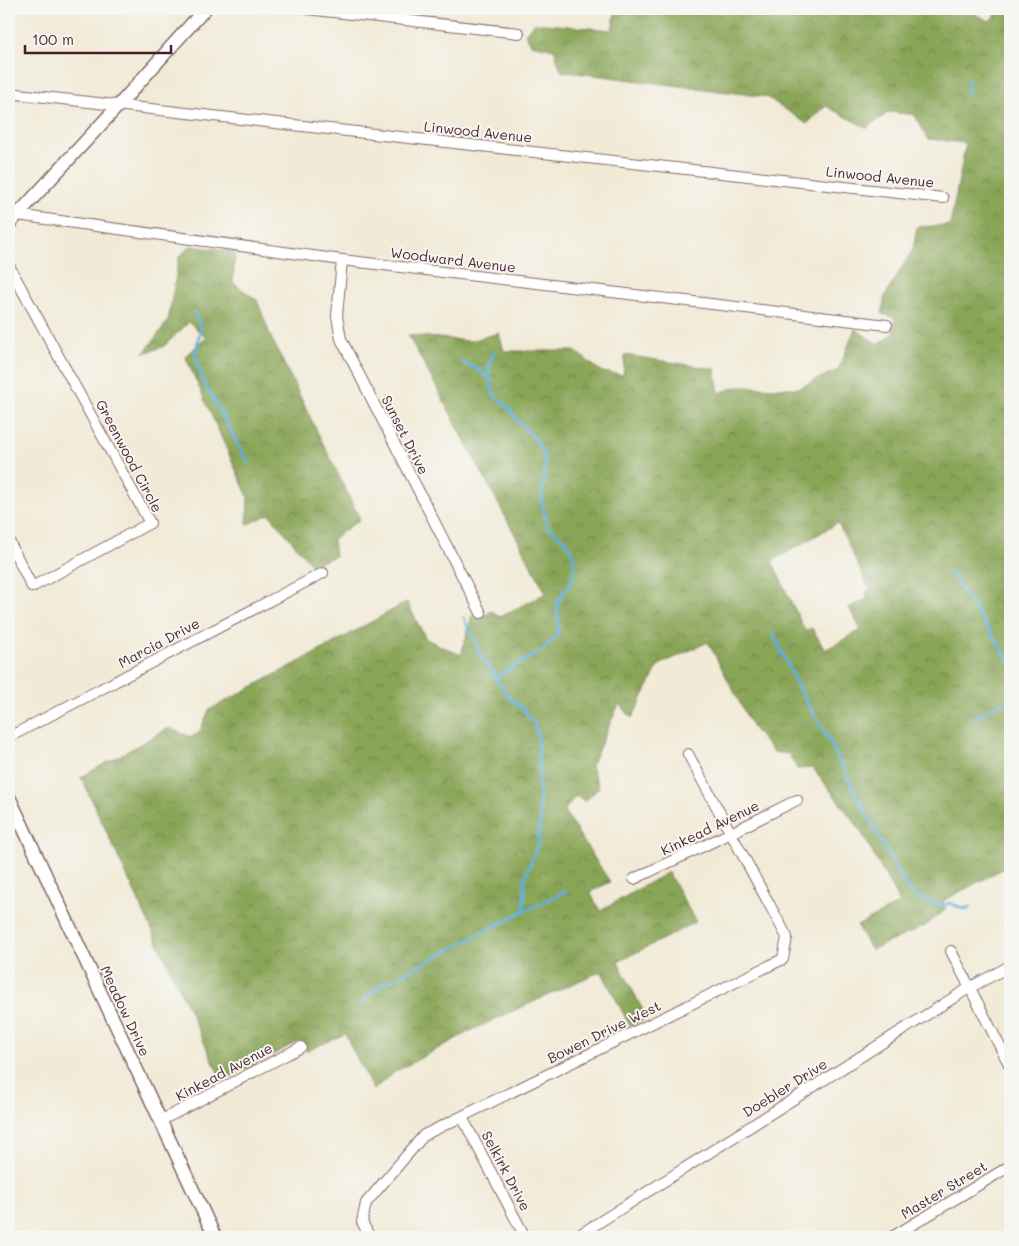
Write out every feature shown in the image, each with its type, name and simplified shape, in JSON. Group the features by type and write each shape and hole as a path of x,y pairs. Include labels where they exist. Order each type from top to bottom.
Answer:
{"street":[{"path":"13,220 204,9"},
{"path":"307,9 519,33"},
{"name":"Linwood Avenue","path":"9,93 943,198"},
{"name":"Woodward Avenue","path":"13,220 887,325"},
{"name":"Sunset Drive","path":"342,260 337,316 341,339 481,613"},
{"name":"Greenwood Circle","path":"9,266 150,523 32,587 9,542"},
{"name":"Marcia Drive","path":"9,737 323,573"},
{"path":"688,754 731,833"},
{"name":"Meadow Drive","path":"9,797 215,1237"},
{"name":"Kinkead Avenue","path":"634,879 797,800"},
{"name":"Bowen Drive West","path":"370,1237 362,1222 366,1203 424,1135 782,959 787,937 731,833"},
{"path":"951,951 1010,1066"},
{"name":"Doebler Drive","path":"576,1237 969,988 1010,966"},
{"name":"Kinkead Avenue","path":"160,1121 301,1048"},
{"name":"Selkirk Drive","path":"462,1117 525,1237"},
{"name":"Master Street","path":"892,1237 1010,1166"}],"green space":[{"path":"616,9 966,9 989,21 1002,9 1010,9 1010,865 943,901 945,910 925,926 871,950 857,926 900,903 859,828 813,768 797,769 789,754 773,752 753,728 708,642 659,665 632,718 619,704 591,766 599,787 585,802 576,795 564,811 610,882 590,892 600,911 668,872 696,922 618,962 647,1018 630,1026 601,971 476,1028 393,1073 373,1090 345,1034 307,1051 301,1040 222,1081 81,777 169,728 191,737 199,733 209,710 407,602 426,639 461,655 472,615 478,619 492,611 500,617 546,593 408,335 470,341 499,333 504,351 575,351 602,372 623,375 625,355 715,369 719,393 736,387 798,388 838,370 855,329 878,344 893,334 895,318 882,314 885,296 913,249 917,227 950,225 966,143 928,139 915,115 889,112 867,128 826,106 807,124 767,97 561,71 554,49 531,44 525,34 534,23 612,30","holes":["838,523 870,590 865,592 868,598 849,608 861,630 825,650 812,628 805,631 772,561"]},
{"path":"190,246 235,251 233,283 257,300 270,335 360,519 333,539 335,556 312,565 269,514 247,525 248,497 185,356 206,338 189,322 163,347 144,353 168,321 179,257"}],"waterway":[{"path":"967,95 969,81"},
{"path":"194,313 201,327 195,355 202,379 249,464"},
{"path":"494,353 489,366 494,395 506,405 537,441 545,457 542,503 548,527 567,542 573,555 575,569 571,582 558,601 559,622 557,635 541,651 495,678"},
{"path":"463,363 476,368 490,379"},
{"path":"950,571 1010,662"},
{"path":"464,618 482,660 489,666 495,678 510,698 533,721 538,737 540,822 538,844 525,878 524,911"},
{"path":"773,633 799,689 826,734 860,802 913,896 944,906 949,903 965,909 970,907"},
{"path":"971,720 1000,703 1010,704"},
{"path":"360,1004 379,986 524,911 565,892"}]}
